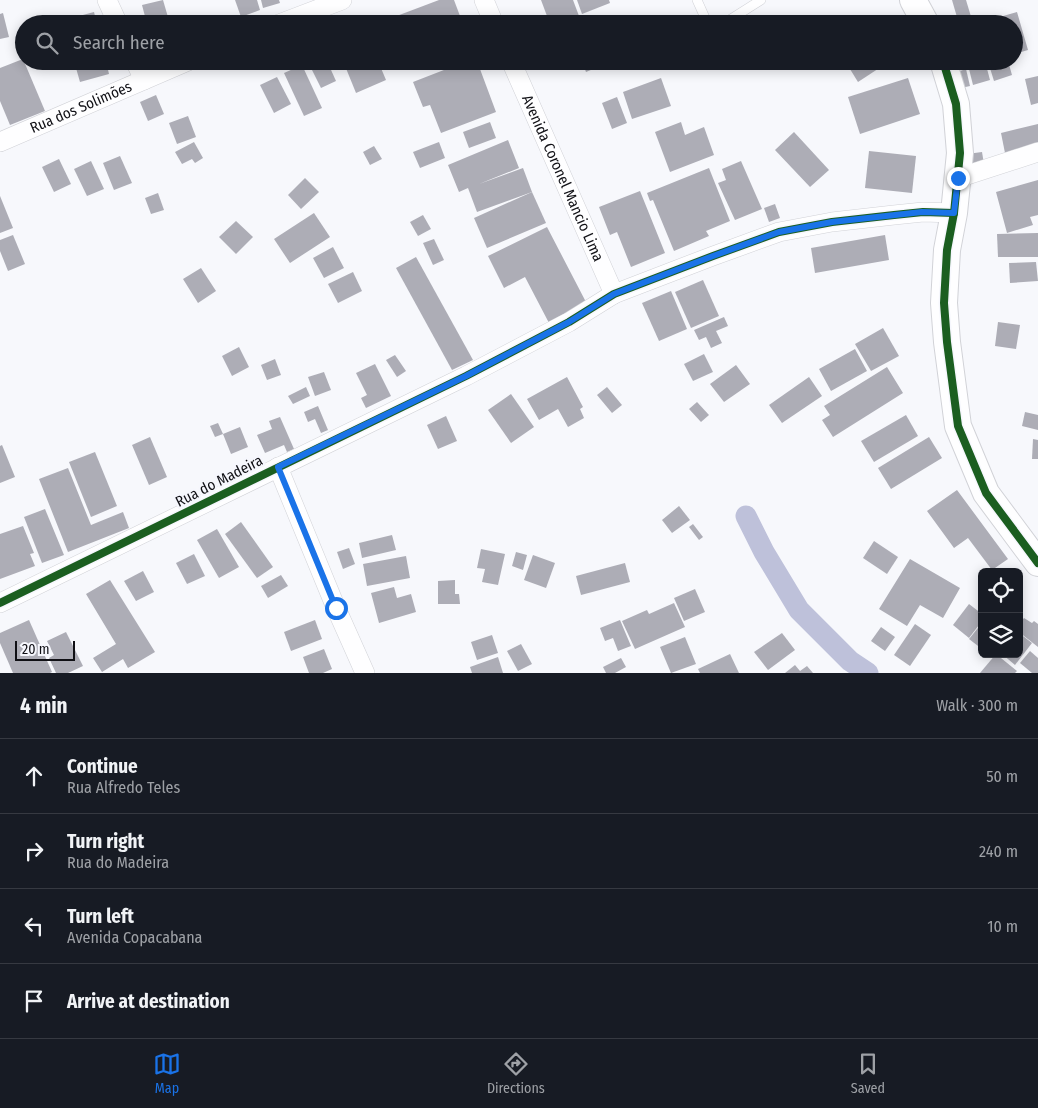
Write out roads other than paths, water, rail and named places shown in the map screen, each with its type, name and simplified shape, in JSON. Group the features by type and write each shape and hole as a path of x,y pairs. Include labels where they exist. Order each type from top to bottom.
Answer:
{"street":[{"path":"107,0 114,15"},
{"path":"303,15 342,0"},
{"path":"484,0 490,15"},
{"path":"913,0 921,15"},
{"path":"140,70 144,80"},
{"name":"Rua dos Solimões","path":"0,142 167,70"},
{"name":"Avenida Coronel Mancio Lima","path":"515,70 614,294"},
{"path":"946,70 956,104 960,153 948,250 944,303 958,426 986,493 1038,563"},
{"path":"958,178 1038,152"},
{"name":"Rua do Madeira","path":"0,603 466,376 569,322 614,294 779,232 832,222 894,214 922,212 954,213"},
{"path":"278,467 365,673"}],"lane":[{"path":"697,0 704,15"},
{"path":"737,15 761,0"}],"waterway":[{"path":"746,516 764,552 799,610 850,661 868,673"}]}
